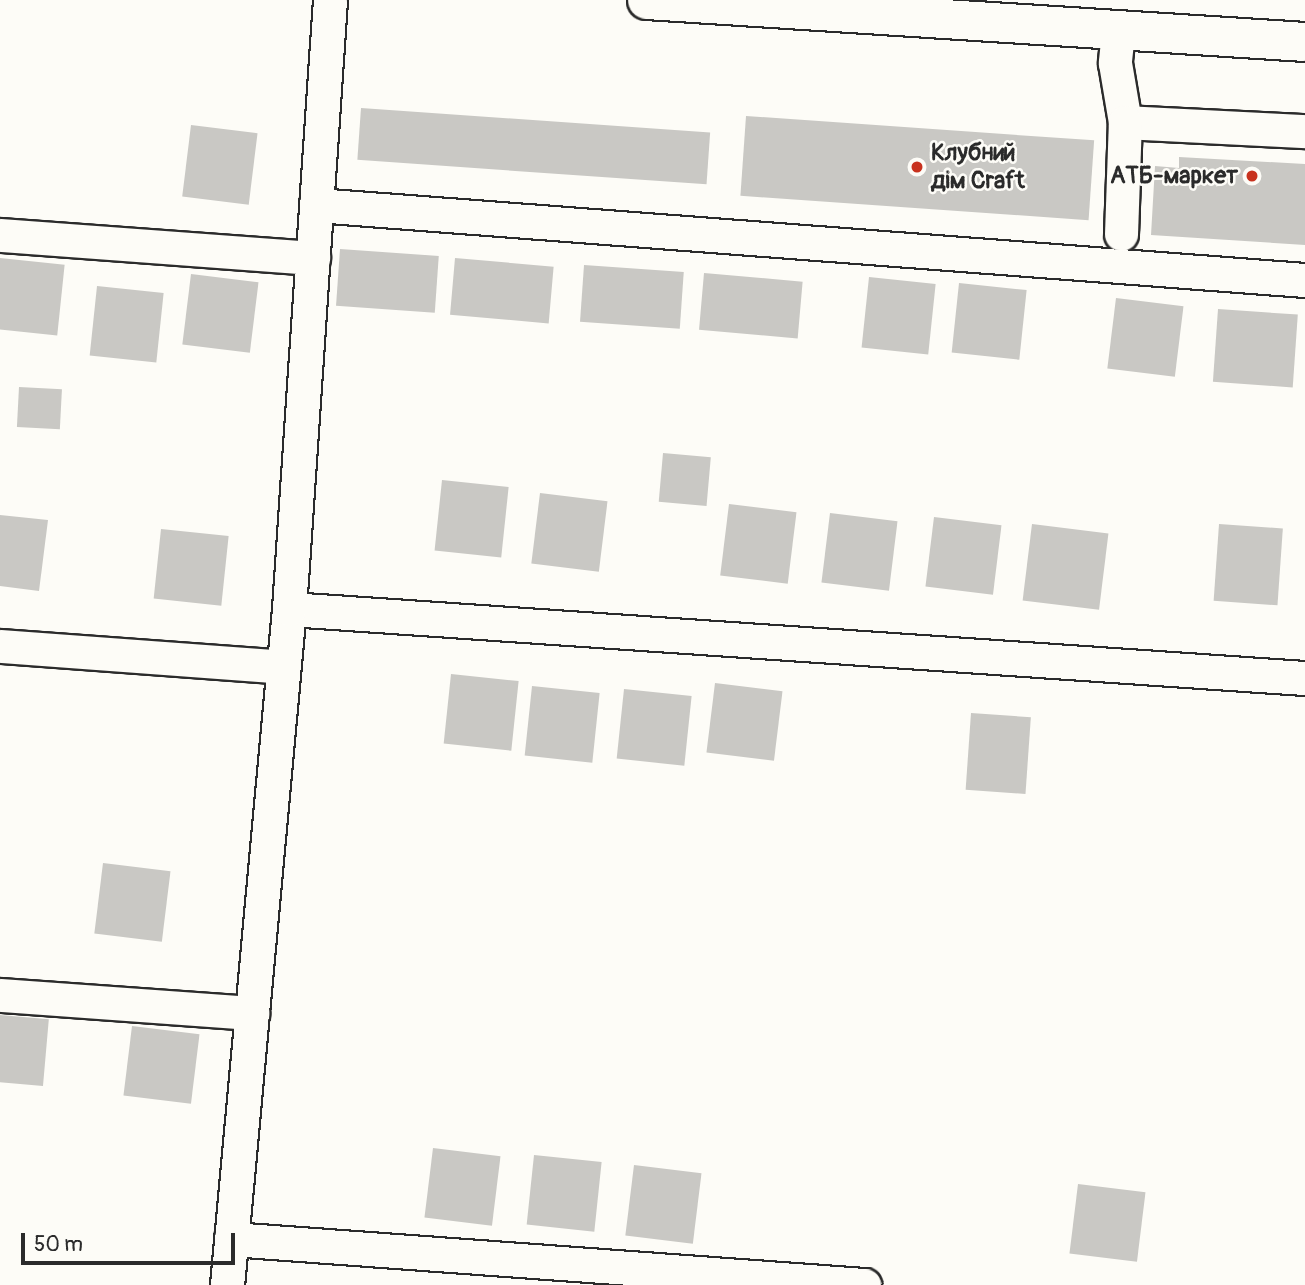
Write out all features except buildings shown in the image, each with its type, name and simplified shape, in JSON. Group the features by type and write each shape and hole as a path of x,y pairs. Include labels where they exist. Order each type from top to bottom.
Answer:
{"main road":[{"path":"647,0 1265,42 1305,42"},
{"path":"1265,42 1305,50"}],"lane":[{"path":"226,1285 289,609 330,0"},
{"path":"1118,32 1115,63 1125,122 1121,234"},
{"path":"1125,122 1305,131"},
{"path":"316,205 1305,279"},
{"path":"0,235 313,258"},
{"path":"289,609 1305,678"},
{"path":"0,646 283,667"},
{"path":"0,995 252,1013"},
{"path":"231,1239 864,1285"}],"place":[{"name":"Клубний дім Craft","path":"917,167"},
{"name":"АТБ-маркет","path":"1252,176"}]}
